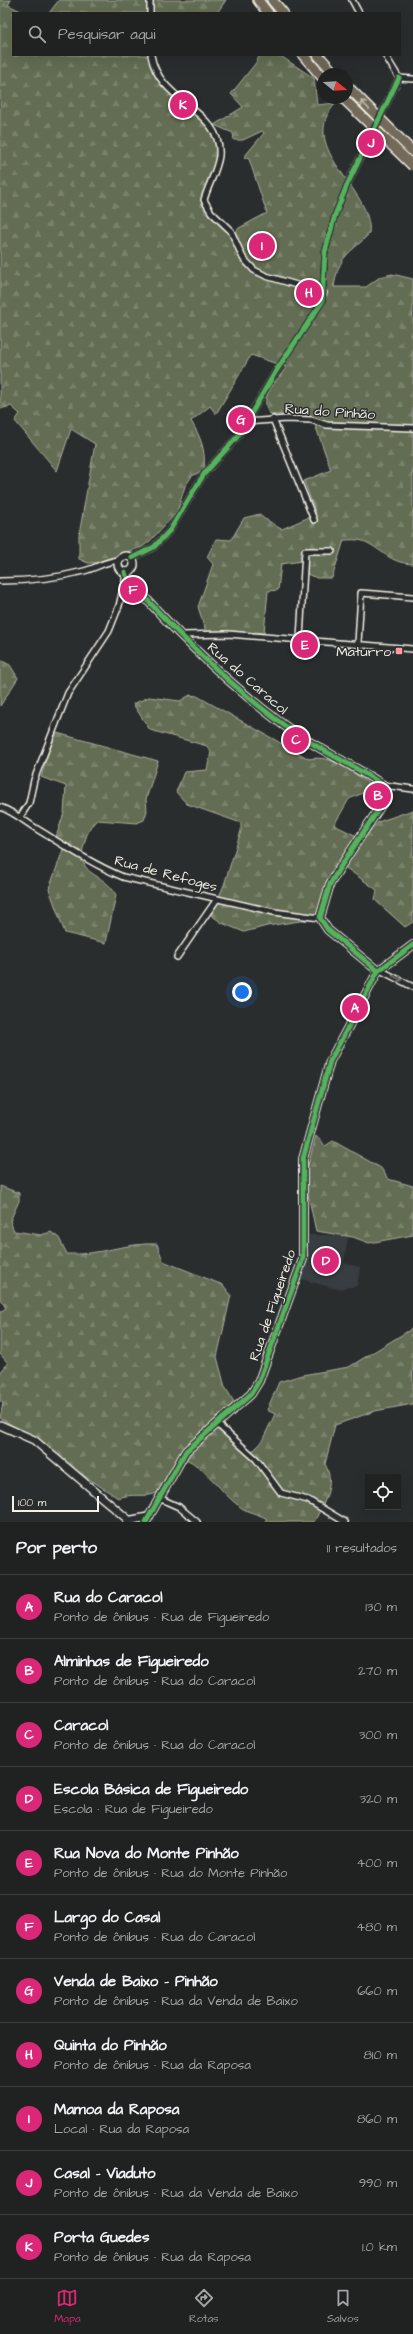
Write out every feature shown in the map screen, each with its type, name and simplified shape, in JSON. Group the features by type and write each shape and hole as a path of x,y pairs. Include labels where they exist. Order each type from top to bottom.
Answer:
{"highway":[{"path":"272,0 281,12"},
{"path":"258,1 267,12"},
{"path":"304,56 317,71"},
{"path":"319,56 329,68"},
{"path":"353,92 413,152"},
{"path":"349,104 395,151 413,166"}],"street":[{"path":"150,0 150,12"},
{"path":"352,0 359,12"},
{"path":"151,56 152,65 162,84 208,122 216,136 218,156 204,200 211,212 231,231 245,262 266,276 324,293"},
{"path":"386,56 399,78"},
{"path":"0,580 25,580 74,573 109,561 119,560 126,556 132,558 154,547 170,530 204,474 238,436 276,371 322,302 324,293 325,252 335,215 347,185 399,78"},
{"path":"399,78 413,79"},
{"path":"273,419 314,520"},
{"name":"Rua do Pinhão","path":"246,422 273,419 311,420 327,425 413,428"},
{"path":"300,639 305,551 332,551"},
{"path":"20,817 29,803 34,780 68,693 109,631 119,606 126,574 133,568 132,558"},
{"path":"119,560 119,567 126,574"},
{"name":"Rua do Caracol","path":"126,574 150,604 182,635 278,721 312,744 383,785"},
{"path":"358,643 362,593 413,597"},
{"path":"182,635 228,634 358,643 413,649"},
{"path":"413,789 383,785 385,794 382,804 330,884 320,918 328,930 379,970 413,987"},
{"name":"Rua de Refoges","path":"0,807 20,817 103,869 123,877 274,912 320,918"},
{"path":"177,957 217,899"},
{"name":"Rua de Figueiredo","path":"147,1520 186,1452 251,1394 259,1381 303,1259 303,1159 330,1061 379,970 413,945"},
{"path":"217,1424 256,1460 281,1493 308,1500 345,1522"},
{"path":"0,1425 34,1440 129,1522 147,1520"},
{"path":"159,1498 178,1507 197,1522"}],"shaded area":[{"path":"309,1235 348,1235 344,1263 360,1267 357,1286 337,1289 301,1279 309,1251"}],"green space":[{"path":"0,0 11,0 8,5 23,12 12,12 12,56 151,56 157,78 177,99 210,122 220,140 219,161 205,192 205,213 211,214 234,234 239,228 267,213 249,159 244,157 264,133 262,131 243,140 234,140 233,133 214,125 243,107 231,94 255,64 259,56 281,56 314,78 317,105 335,104 326,120 324,137 330,153 360,201 368,217 369,234 350,251 342,261 336,276 334,287 366,287 380,277 392,274 413,279 413,564 397,561 363,541 344,540 332,578 317,578 307,574 308,564 302,561 281,564 278,590 268,591 264,633 255,632 254,636 204,634 205,628 198,607 213,564 207,557 216,539 231,540 244,518 260,514 264,519 282,529 316,514 304,481 331,470 312,416 275,415 269,413 266,407 267,395 270,389 286,367 251,355 216,414 210,406 191,421 202,444 204,470 192,476 185,486 177,512 150,541 142,547 95,563 88,563 79,559 79,535 95,444 71,429 57,471 15,421 20,414 11,406 0,409"},
{"path":"59,0 226,0 218,12 50,12"},
{"path":"0,660 10,665 18,678 0,706"},
{"path":"190,695 197,696 309,759 317,758 333,761 348,769 368,783 363,793 349,799 334,825 363,839 378,822 413,810 413,922 405,927 375,900 377,890 339,863 326,910 320,918 267,926 244,932 222,923 211,915 224,885 241,831 241,823 187,804 176,792 184,772 207,770 211,752 207,746 150,730 133,704 149,697 180,701"},
{"path":"57,733 158,761 146,799 147,811 144,820 137,823 97,820 90,828 84,844 82,855 87,869 111,887 116,895 106,943 65,933 49,889 64,847 55,840 64,813 66,786 41,777 49,750"},
{"path":"316,1136 325,1146 333,1141 381,1168 388,1179 413,1186 413,1235 369,1243 353,1237 316,1231 307,1190 307,1169"},
{"path":"0,1186 19,1193 19,1201 10,1221 14,1231 41,1235 51,1232 59,1238 67,1254 90,1253 135,1245 157,1244 163,1261 223,1285 231,1295 217,1357 225,1387 237,1407 224,1424 228,1431 248,1451 254,1450 261,1443 275,1414 267,1410 279,1382 302,1375 349,1367 413,1328 413,1404 375,1411 335,1425 325,1464 328,1471 329,1486 325,1501 314,1522 264,1522 267,1519 242,1508 200,1468 184,1458 170,1481 155,1494 118,1498 80,1473 42,1443 0,1418 3,1403 0,1401 0,1373 8,1363 0,1354 0,1312 6,1308 0,1299"}],"cycle path":[{"path":"132,558 154,547 170,530 204,474 238,436 276,371 322,302 325,252 335,215 347,185 399,78"},
{"path":"125,572 126,576 179,634 237,688 303,738 383,785 385,794 382,804 330,884 320,918 328,930 378,971"},
{"path":"146,1522 186,1451 251,1394 259,1381 303,1259 303,1159 330,1061 378,971 413,945"}],"place":[{"name":"Porta Guedes","path":"183,105"},
{"name":"Casal - Viaduto","path":"371,143"},
{"name":"Mamoa da Raposa","path":"262,246"},
{"name":"Quinta do Pinhão","path":"309,293"},
{"name":"Venda de Baixo - Pinhão","path":"241,420"},
{"name":"Largo do Casal","path":"133,590"},
{"name":"Rua Nova do Monte Pinhão","path":"305,645"},
{"name":"Maturro","path":"399,651"},
{"name":"Caracol","path":"296,740"},
{"name":"Alminhas de Figueiredo","path":"378,796"},
{"name":"Rua do Caracol","path":"355,1008"},
{"name":"Escola Básica de Figueiredo","path":"326,1261"}]}
